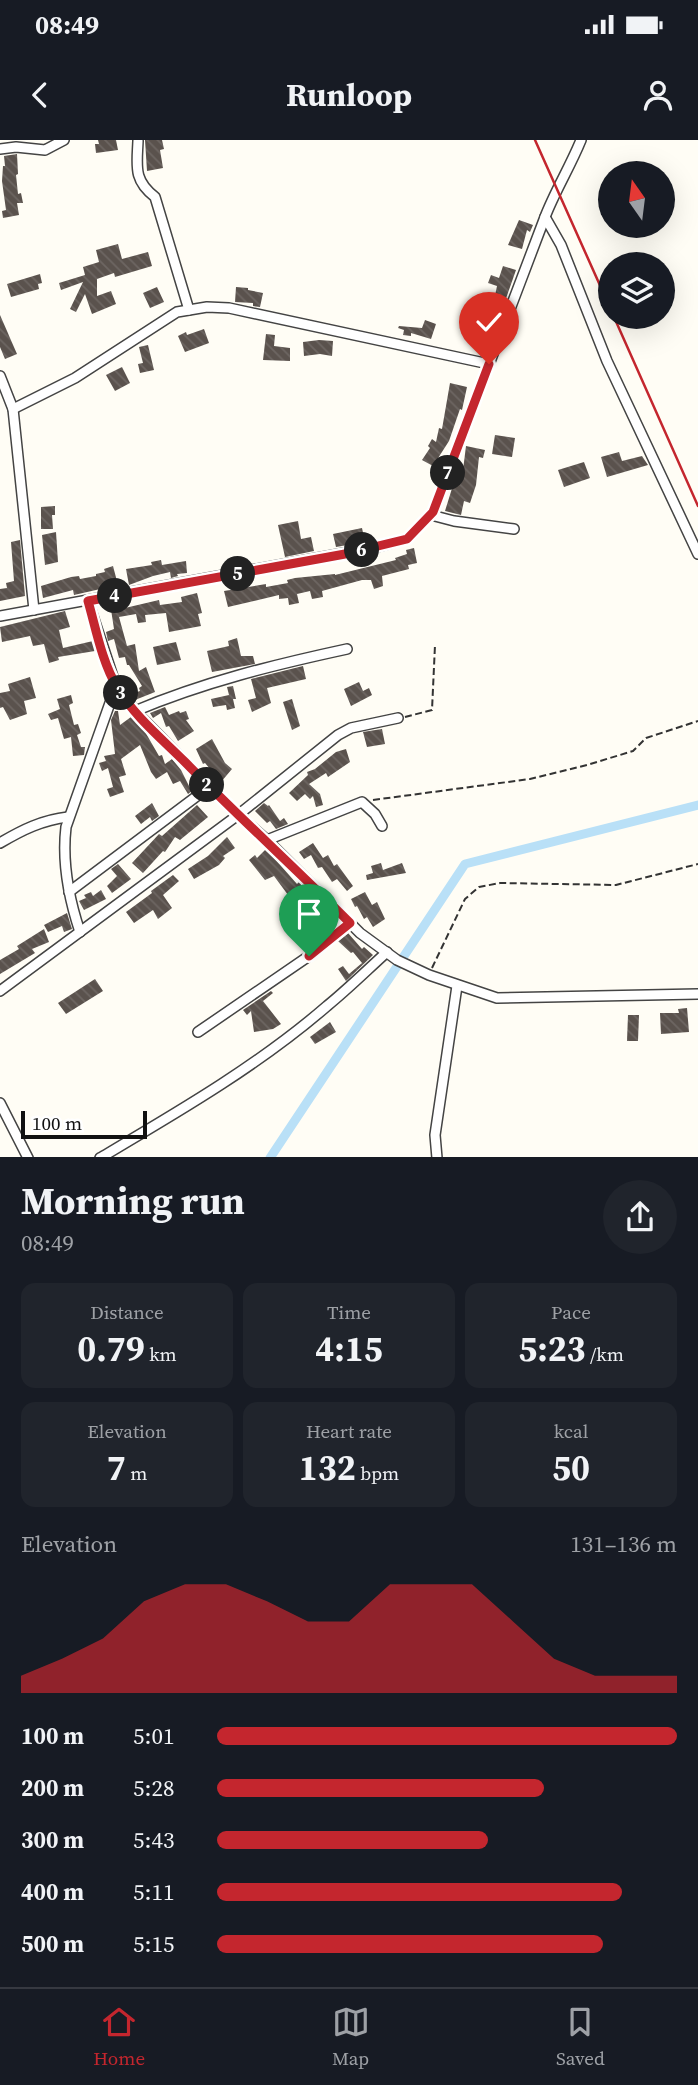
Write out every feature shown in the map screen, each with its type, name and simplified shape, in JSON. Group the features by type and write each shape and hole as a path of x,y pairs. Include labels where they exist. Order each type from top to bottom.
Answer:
{"street":[{"path":"0,149 16,147 46,150 64,140"},
{"path":"0,616 387,545 407,539 431,515 545,217 581,140"},
{"path":"138,141 136,169 142,187 155,197 189,310"},
{"path":"545,217 561,245 607,361 698,554"},
{"path":"13,409 75,378 177,312 207,307 229,308 489,364"},
{"path":"0,376 13,409 34,610"},
{"path":"431,515 454,522 514,529"},
{"path":"88,601 116,686 135,711 237,815 267,840 350,923 387,952 429,975 498,998 698,994"},
{"path":"135,711 185,691 272,665 347,649"},
{"path":"80,932 69,892 65,840 68,817 116,686"},
{"path":"0,991 237,815 338,734 351,728 398,718"},
{"path":"69,892 209,787"},
{"path":"267,840 362,802 382,826"},
{"path":"0,843 37,823 68,817"},
{"path":"198,1032 309,956 350,923"},
{"path":"100,1157 163,1121 270,1049 327,1007 387,952"},
{"path":"437,1157 435,1135 457,986"},
{"path":"0,1104 28,1157"}],"path":[{"path":"398,718 432,710 435,645"},
{"path":"362,802 553,774 633,751 646,738 698,721"},
{"path":"429,975 465,899 479,887 500,883 616,885 698,864"}],"building":[{"path":"98,140 116,140 118,150 96,153 95,144 99,144"},
{"path":"145,140 162,140 164,149 160,150 163,168 147,171"},
{"path":"17,154 18,194 21,193 23,203 17,203 19,215 3,218 2,211 6,210 2,181 4,156"},
{"path":"519,220 533,225 530,232 527,230 522,249 508,245"},
{"path":"118,244 122,259 148,252 152,266 115,277 114,273 97,279 97,296 111,291 116,304 92,314 85,294 76,312 70,309 83,282 61,290 59,283 85,275 83,267 99,262 96,250"},
{"path":"503,266 516,270 503,307 493,305 497,286 488,283 491,275 499,278"},
{"path":"40,274 42,283 38,284 39,289 11,297 7,284"},
{"path":"157,287 164,302 150,308 143,293"},
{"path":"236,287 263,293 260,307 253,306 253,303 235,302"},
{"path":"0,315 17,354 5,359 0,347"},
{"path":"425,320 436,324 431,339 411,333 411,336 403,335 404,330 398,328 422,328"},
{"path":"204,329 209,343 185,352 178,336"},
{"path":"266,334 275,335 274,346 290,348 290,361 263,360"},
{"path":"333,341 332,356 304,356 303,342"},
{"path":"148,345 154,370 140,373 138,364 143,363 139,347"},
{"path":"122,367 130,383 115,391 106,375"},
{"path":"450,383 467,387 462,410 460,409 449,441 433,466 422,460 432,439 436,442 439,428 442,429"},
{"path":"495,435 515,438 512,457 492,454"},
{"path":"466,446 485,450 483,458 479,457 476,485 470,503 464,501 461,515 445,511 458,469 463,470"},
{"path":"619,452 622,461 642,456 648,465 607,477 601,457"},
{"path":"584,462 590,478 564,487 558,470"},
{"path":"55,506 55,515 52,515 53,529 41,529 41,507"},
{"path":"298,521 301,539 311,537 314,551 285,557 278,525"},
{"path":"362,528 365,542 336,547 333,534"},
{"path":"56,532 58,562 45,565 42,535"},
{"path":"20,540 25,596 0,601 0,589 7,588 6,583 14,581 11,542"},
{"path":"414,548 417,563 408,565 409,569 382,576 383,586 374,589 371,580 362,580 322,591 323,597 312,599 310,591 297,594 299,603 289,605 288,598 279,599 279,595 228,607 224,591 288,583 287,580 295,578 335,575 396,560 395,558 407,554 406,550"},
{"path":"161,560 162,565 186,561 187,573 171,578 170,572 129,585 126,569 152,565 151,562"},
{"path":"113,566 118,585 74,595 73,590 43,598 41,586 71,577 79,576 80,579 96,576"},
{"path":"197,593 202,613 198,614 201,626 169,632 166,613 145,615 146,622 138,623 136,614 119,617 127,646 135,644 139,671 146,667 155,692 135,700 131,694 140,691 142,686 127,665 125,657 119,658 114,639 108,641 106,632 114,629 110,603 115,602 116,606 125,608 159,600 160,605 182,602 181,597"},
{"path":"65,611 70,627 59,630 63,648 93,641 95,651 58,657 59,660 49,663 44,644 33,646 30,636 2,642 0,627"},
{"path":"237,638 241,656 253,656 255,664 212,672 207,651 229,646 228,641"},
{"path":"176,642 181,660 157,665 153,647"},
{"path":"303,666 306,679 267,688 271,703 252,712 248,700 256,698 251,679"},
{"path":"30,677 36,698 24,701 27,714 10,720 3,707 0,708 0,693 10,691 8,684"},
{"path":"359,682 363,691 369,688 372,695 351,706 344,689"},
{"path":"233,686 235,708 227,710 226,705 213,707 211,699 229,695 227,687"},
{"path":"71,695 73,703 69,705 74,725 78,724 81,733 77,735 81,747 85,747 84,755 73,756 71,737 64,739 58,718 51,720 48,714 60,709 57,699"},
{"path":"292,699 300,726 292,730 283,702"},
{"path":"165,707 169,715 186,711 189,719 186,720 194,731 178,741 169,726 166,727 161,713 153,718 150,713"},
{"path":"115,711 118,711 120,725 131,717 144,730 159,756 162,755 165,764 172,759 190,788 196,784 198,787 188,794 180,781 173,784 167,772 156,779 140,745 121,759 126,775 119,777 124,792 110,797 107,789 113,787 108,768 102,771 99,763 106,761 104,756 115,754 111,720"},
{"path":"382,729 385,744 367,747 363,732"},
{"path":"212,739 225,763 232,769 221,782 205,763 203,764 196,749"},
{"path":"346,749 350,762 328,777 326,773 309,784 320,794 323,805 316,807 313,796 310,799 305,794 297,801 289,793 308,775 307,772 336,752"},
{"path":"152,803 159,816 152,821 150,817 141,824 135,816"},
{"path":"264,803 269,805 280,821 284,818 288,824 276,829 270,821 267,823 255,811"},
{"path":"197,805 208,817 180,840 175,837 165,852 163,851 143,873 132,863 159,834 162,836"},
{"path":"227,837 235,848 223,856 225,858 219,865 194,879 188,869 208,856"},
{"path":"313,843 323,858 328,855 334,866 337,864 353,886 347,891 337,879 332,882 322,867 318,868 311,855 304,859 299,852"},
{"path":"266,849 319,904 311,910 307,906 297,915 289,901 291,899 274,876 265,880 249,860 255,855 257,858"},
{"path":"381,863 383,870 402,863 406,873 367,880 366,875 373,873 371,866"},
{"path":"118,864 131,879 112,893 107,886 117,876 111,869"},
{"path":"173,875 179,881 163,895 172,908 158,919 153,910 134,923 126,912"},
{"path":"101,890 106,899 84,910 79,901 86,898 84,895 91,892 93,896"},
{"path":"365,892 372,905 377,902 385,919 373,927 367,917 364,919 351,899"},
{"path":"67,913 72,929 64,932 62,926 48,932 44,925"},
{"path":"44,929 49,942 32,949 35,953 0,974 0,960"},
{"path":"348,933 362,949 364,947 373,955 346,981 338,969 343,966 349,974 362,963 338,941"},
{"path":"95,979 103,991 66,1014 58,1003"},
{"path":"271,991 273,993 263,1001 281,1024 273,1029 254,1032 251,1011 247,1015 243,1010"},
{"path":"687,1008 689,1032 661,1034 660,1013 679,1013 678,1009"},
{"path":"628,1015 639,1015 638,1041 627,1041"},
{"path":"330,1022 336,1032 315,1044 310,1037"}],"waterway":[{"path":"271,1157 465,864 698,805"}],"railway":[{"path":"535,140 598,281"},
{"path":"619,329 698,506"}],"route":[{"path":"309,956 350,923 267,840 237,815 135,711 116,686 110,673 88,601 345,554 407,539 433,512 489,364"}]}
